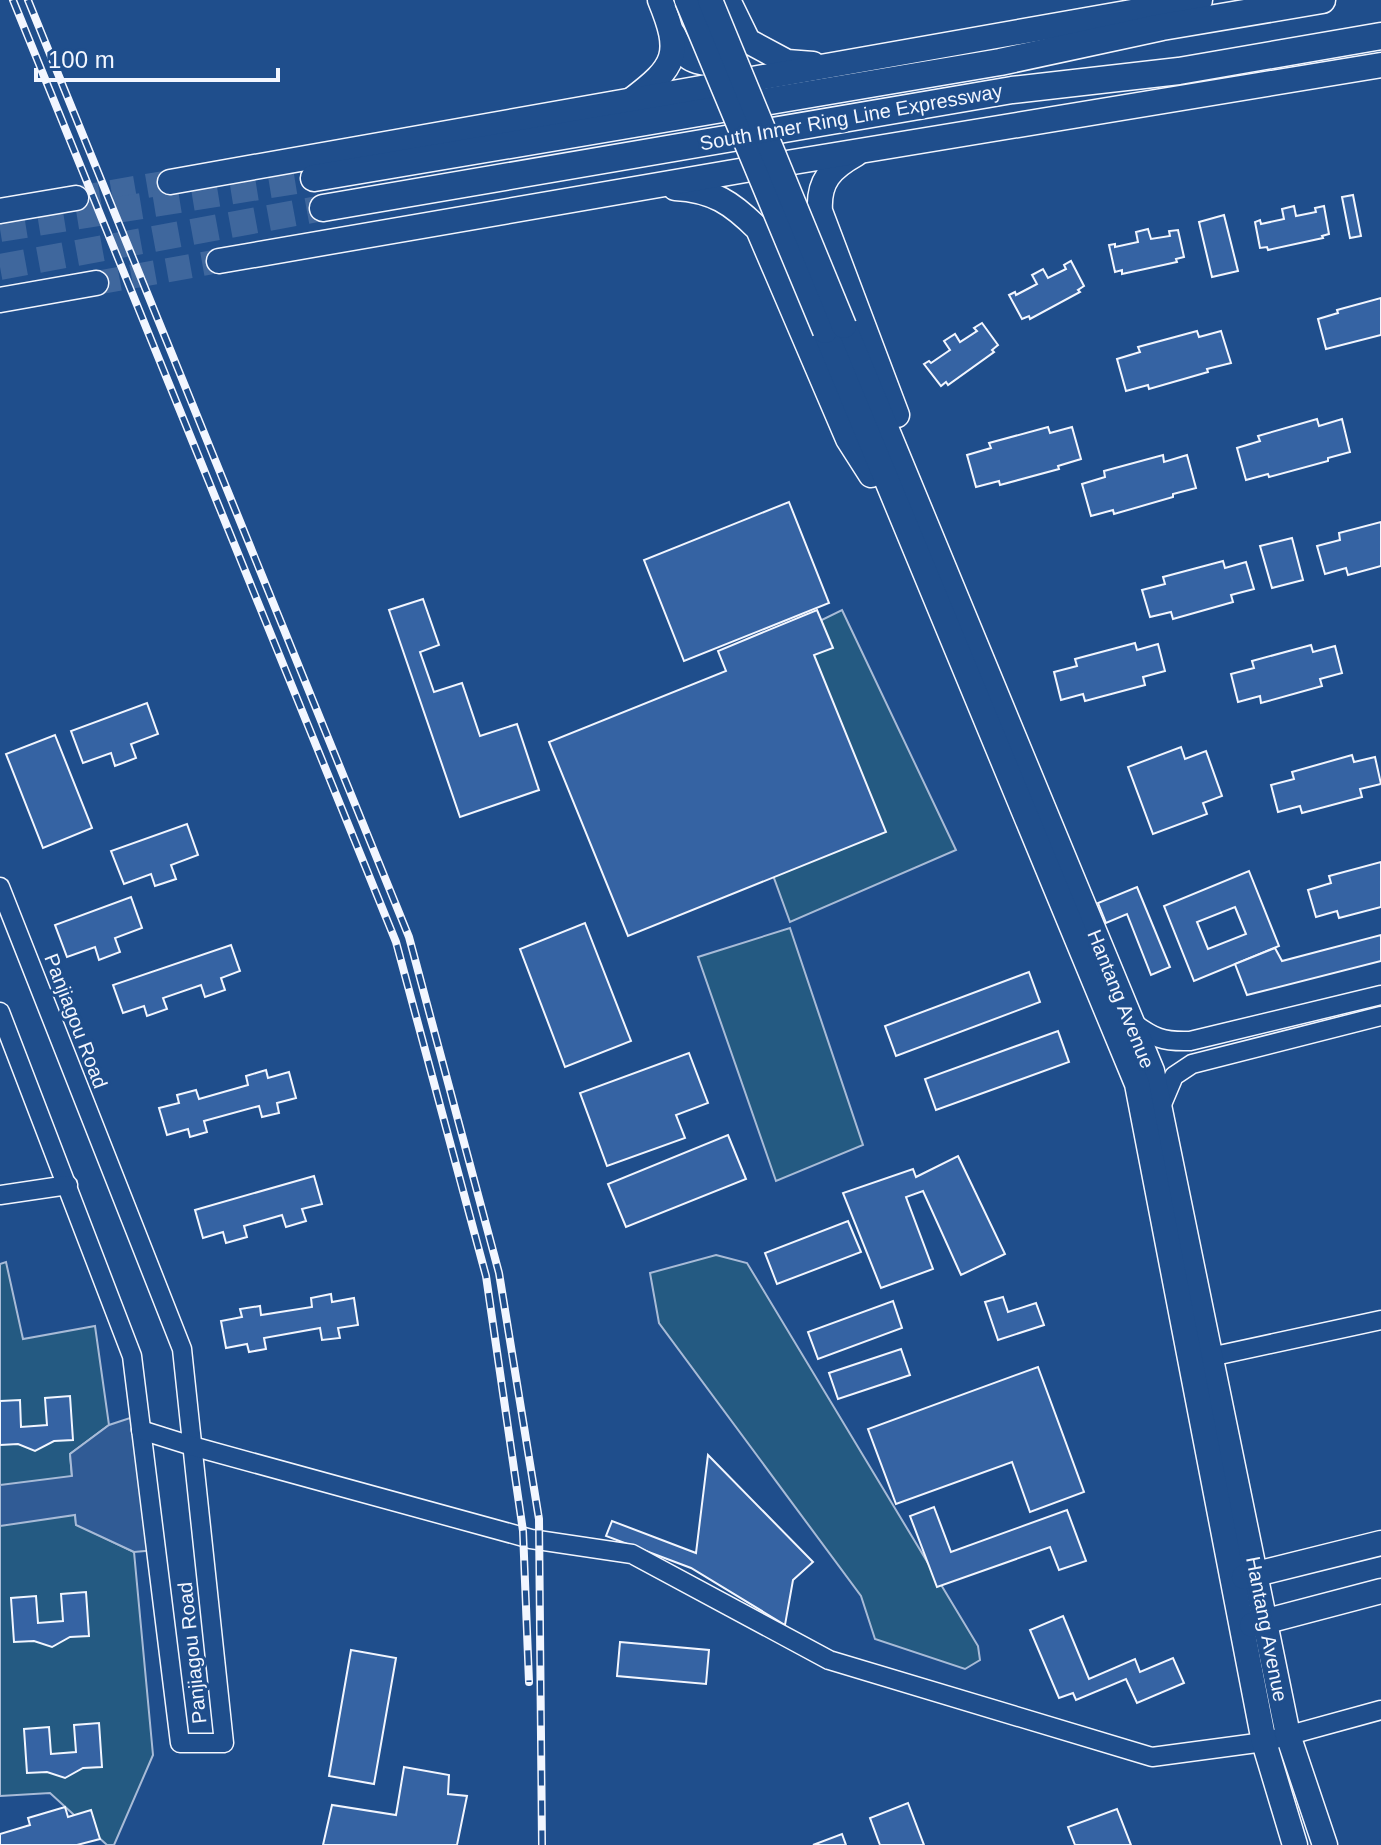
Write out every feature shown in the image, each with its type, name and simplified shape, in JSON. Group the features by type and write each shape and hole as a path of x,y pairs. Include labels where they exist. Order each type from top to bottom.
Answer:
{"highway":[{"path":"1278,7 1306,0"},
{"name":"South Inner Ring Line Expressway","path":"314,178 1000,62 1162,27 1322,0"},
{"name":"South Inner Ring Line Expressway","path":"323,208 996,92 1179,71 1381,36"},
{"path":"1285,53 1381,47"}],"main road":[{"path":"660,0 683,54 698,62 718,64 727,56 735,37 731,8"},
{"path":"687,0 834,329"},
{"path":"710,0 834,329"},
{"path":"170,182 1200,0"},
{"path":"731,8 748,41 787,62 835,65"},
{"path":"627,103 655,82 671,62 673,34"},
{"path":"219,261 649,186 1381,65"},
{"path":"861,151 834,166 819,195 820,211 899,420 912,520"},
{"path":"649,186 698,189 734,205 758,229 848,439 912,520"},
{"path":"758,229 758,209 767,196 786,191 808,197 820,211"},
{"path":"0,211 76,198"},
{"path":"0,300 96,283"},
{"name":"Hantang Avenue","path":"834,329 1137,1084 1232,1580 1254,1624 1325,1845"},
{"name":"Hantang Avenue","path":"912,520 1152,1071 1256,1574 1254,1624 1264,1742 1295,1845"},
{"path":"1232,1580 1380,1550"},
{"path":"1254,1624 1381,1591"}],"street":[{"name":"Panjiagou Road","path":"0,887 182,1349 224,1743 180,1743 132,1356 0,1012"},
{"path":"1131,1021 1151,1036 1169,1042 1190,1041 1381,995"},
{"path":"1160,1109 1174,1076 1192,1064 1381,1016"},
{"path":"0,1195 68,1185"},
{"path":"1210,1357 1381,1320"},
{"path":"141,1430 531,1539 632,1554 829,1660 1152,1757 1264,1742 1381,1710"}],"shaded area":[{"path":"842,610 956,850 790,922 770,867 785,638"},
{"path":"790,928 863,1145 776,1181 698,957"},
{"path":"716,1255 747,1263 978,1646 980,1660 965,1669 875,1639 861,1596 659,1323 650,1273"},
{"path":"6,1262 23,1339 95,1326 109,1425 70,1454 76,1524 134,1552 153,1755 114,1845 107,1845 50,1793 0,1796 0,1264"},
{"path":"139,1415 156,1550 134,1552 76,1525 75,1515 0,1526 0,1485 72,1476 70,1454 109,1425"}],"building":[{"path":"1353,195 1361,236 1350,238 1342,197"},
{"path":"1294,206 1296,216 1316,212 1315,208 1324,206 1329,234 1268,250 1267,247 1260,248 1255,222 1260,220 1261,224 1284,219 1282,209"},
{"path":"1224,215 1238,271 1212,277 1199,222"},
{"path":"1148,229 1151,239 1170,236 1169,231 1178,230 1184,257 1176,259 1177,262 1122,274 1122,270 1115,272 1109,245 1115,244 1115,247 1138,242 1136,232"},
{"path":"1071,261 1084,286 1078,290 1080,292 1030,319 1029,316 1022,319 1009,295 1015,292 1016,295 1037,284 1032,275 1043,269 1048,278 1066,269 1064,265"},
{"path":"1381,298 1381,335 1326,349 1318,319 1338,313 1337,310"},
{"path":"982,323 998,345 992,350 994,352 948,385 946,382 941,386 924,364 931,363 950,350 944,341 955,334 960,342 977,331 974,328"},
{"path":"1197,331 1199,337 1221,331 1231,363 1149,389 1148,385 1126,391 1117,359 1140,352 1138,347"},
{"path":"1317,419 1319,426 1342,419 1350,452 1269,477 1268,474 1246,480 1237,448 1260,441 1258,436"},
{"path":"1048,427 1050,433 1072,427 1081,459 1058,466 1059,469 1000,485 999,481 976,487 967,455 991,448 989,443"},
{"path":"1163,455 1164,462 1187,455 1196,488 1114,514 1113,510 1091,516 1082,484 1105,477 1104,471"},
{"path":"789,502 829,603 684,661 644,560"},
{"path":"1381,522 1381,566 1348,575 1346,568 1325,574 1317,546 1340,540 1339,533"},
{"path":"1292,538 1303,580 1272,588 1260,546"},
{"path":"1223,561 1225,568 1246,562 1254,589 1231,595 1233,602 1173,619 1171,612 1150,617 1142,590 1165,584 1163,577"},
{"path":"423,599 439,645 420,652 434,692 462,683 480,736 517,724 539,790 460,817 389,610"},
{"path":"817,610 833,648 814,655 886,832 628,936 549,742 726,671 718,651"},
{"path":"1135,643 1137,650 1158,644 1165,671 1143,677 1145,685 1085,701 1083,694 1061,700 1054,672 1077,666 1075,659"},
{"path":"1311,645 1313,652 1335,646 1342,673 1320,679 1322,686 1261,703 1260,696 1238,702 1231,674 1254,668 1252,661"},
{"path":"147,703 158,734 131,744 136,758 115,766 111,753 83,763 71,731"},
{"path":"55,735 92,828 43,848 6,754"},
{"path":"1181,747 1185,759 1206,751 1222,796 1203,803 1207,814 1153,834 1128,767"},
{"path":"1352,755 1354,762 1375,757 1381,784 1360,789 1362,797 1302,813 1300,806 1278,812 1271,785 1294,779 1292,772"},
{"path":"187,824 198,855 171,865 176,879 155,886 151,874 124,884 111,851"},
{"path":"1381,862 1381,907 1339,918 1337,911 1316,917 1308,890 1331,883 1329,876"},
{"path":"1249,871 1279,946 1194,981 1164,906","holes":["1235,907 1246,934 1208,949 1197,922"]},
{"path":"1137,887 1170,967 1151,975 1127,914 1106,923 1098,903"},
{"path":"131,897 142,928 115,938 120,952 99,960 95,947 67,957 55,925"},
{"path":"585,923 631,1041 565,1067 520,949"},
{"path":"1381,935 1381,961 1247,995 1235,964 1275,948 1282,961"},
{"path":"231,945 240,971 221,978 225,990 205,997 201,985 163,998 167,1009 147,1016 144,1006 123,1013 113,985"},
{"path":"1029,972 1040,1002 896,1056 885,1026"},
{"path":"1058,1031 1069,1062 936,1110 925,1079"},
{"path":"689,1053 708,1103 676,1115 685,1138 607,1166 580,1093"},
{"path":"266,1070 268,1078 289,1072 296,1098 277,1103 279,1113 262,1117 259,1106 204,1121 207,1132 190,1137 188,1129 167,1135 159,1108 179,1103 177,1095 196,1090 199,1099 248,1085 246,1076"},
{"path":"728,1135 746,1179 626,1227 608,1184"},
{"path":"958,1156 1005,1254 961,1275 923,1191 906,1197 933,1269 881,1288 843,1193 913,1169 916,1177"},
{"path":"314,1176 322,1204 302,1209 306,1221 286,1227 282,1215 244,1226 247,1237 226,1243 223,1232 203,1238 195,1210"},
{"path":"848,1221 861,1252 777,1284 765,1253"},
{"path":"331,1294 332,1302 354,1298 358,1325 338,1328 340,1338 322,1340 320,1328 264,1338 266,1349 249,1352 247,1344 226,1348 221,1321 242,1317 240,1309 260,1306 261,1315 312,1307 311,1298"},
{"path":"1003,1297 1008,1312 1036,1303 1044,1325 998,1340 985,1302"},
{"path":"893,1301 902,1328 818,1359 808,1332"},
{"path":"901,1349 910,1375 838,1399 829,1373"},
{"path":"1038,1367 1084,1492 1030,1512 1012,1462 896,1504 868,1429"},
{"path":"70,1396 73,1440 54,1441 35,1451 18,1444 0,1445 0,1401 20,1400 21,1427 47,1425 45,1398"},
{"path":"708,1455 813,1562 793,1580 785,1625 691,1568 606,1536 612,1521 696,1553"},
{"path":"934,1507 951,1552 1067,1510 1086,1561 1059,1570 1050,1547 937,1587 910,1516"},
{"path":"86,1592 89,1636 70,1637 52,1647 34,1641 14,1642 11,1598 36,1596 38,1623 63,1621 61,1594"},
{"path":"1063,1616 1089,1679 1135,1659 1140,1672 1173,1658 1184,1683 1137,1703 1126,1679 1076,1700 1073,1693 1059,1698 1030,1630"},
{"path":"620,1642 709,1650 706,1684 617,1676"},
{"path":"351,1650 396,1658 374,1784 329,1776"},
{"path":"99,1723 102,1767 83,1768 65,1778 47,1772 27,1773 24,1729 49,1727 51,1754 76,1752 74,1725"},
{"path":"404,1767 449,1775 448,1794 467,1796 457,1845 323,1845 332,1805 396,1815"},
{"path":"908,1803 924,1845 880,1845 870,1818"},
{"path":"65,1807 68,1817 91,1810 100,1839 77,1845 0,1845 0,1834 30,1825 28,1818"},
{"path":"1117,1809 1131,1845 1075,1845 1068,1827"},
{"path":"842,1834 846,1845 813,1845"}],"tunnel":[{"path":"0,229 314,178"},
{"path":"76,198 170,182"},
{"path":"0,267 323,208"},
{"path":"96,283 219,261"}],"railway":[{"path":"13,0 396,942 486,1276 523,1531 529,1682"},
{"path":"28,0 409,937 499,1273 539,1519 542,1845"}]}
